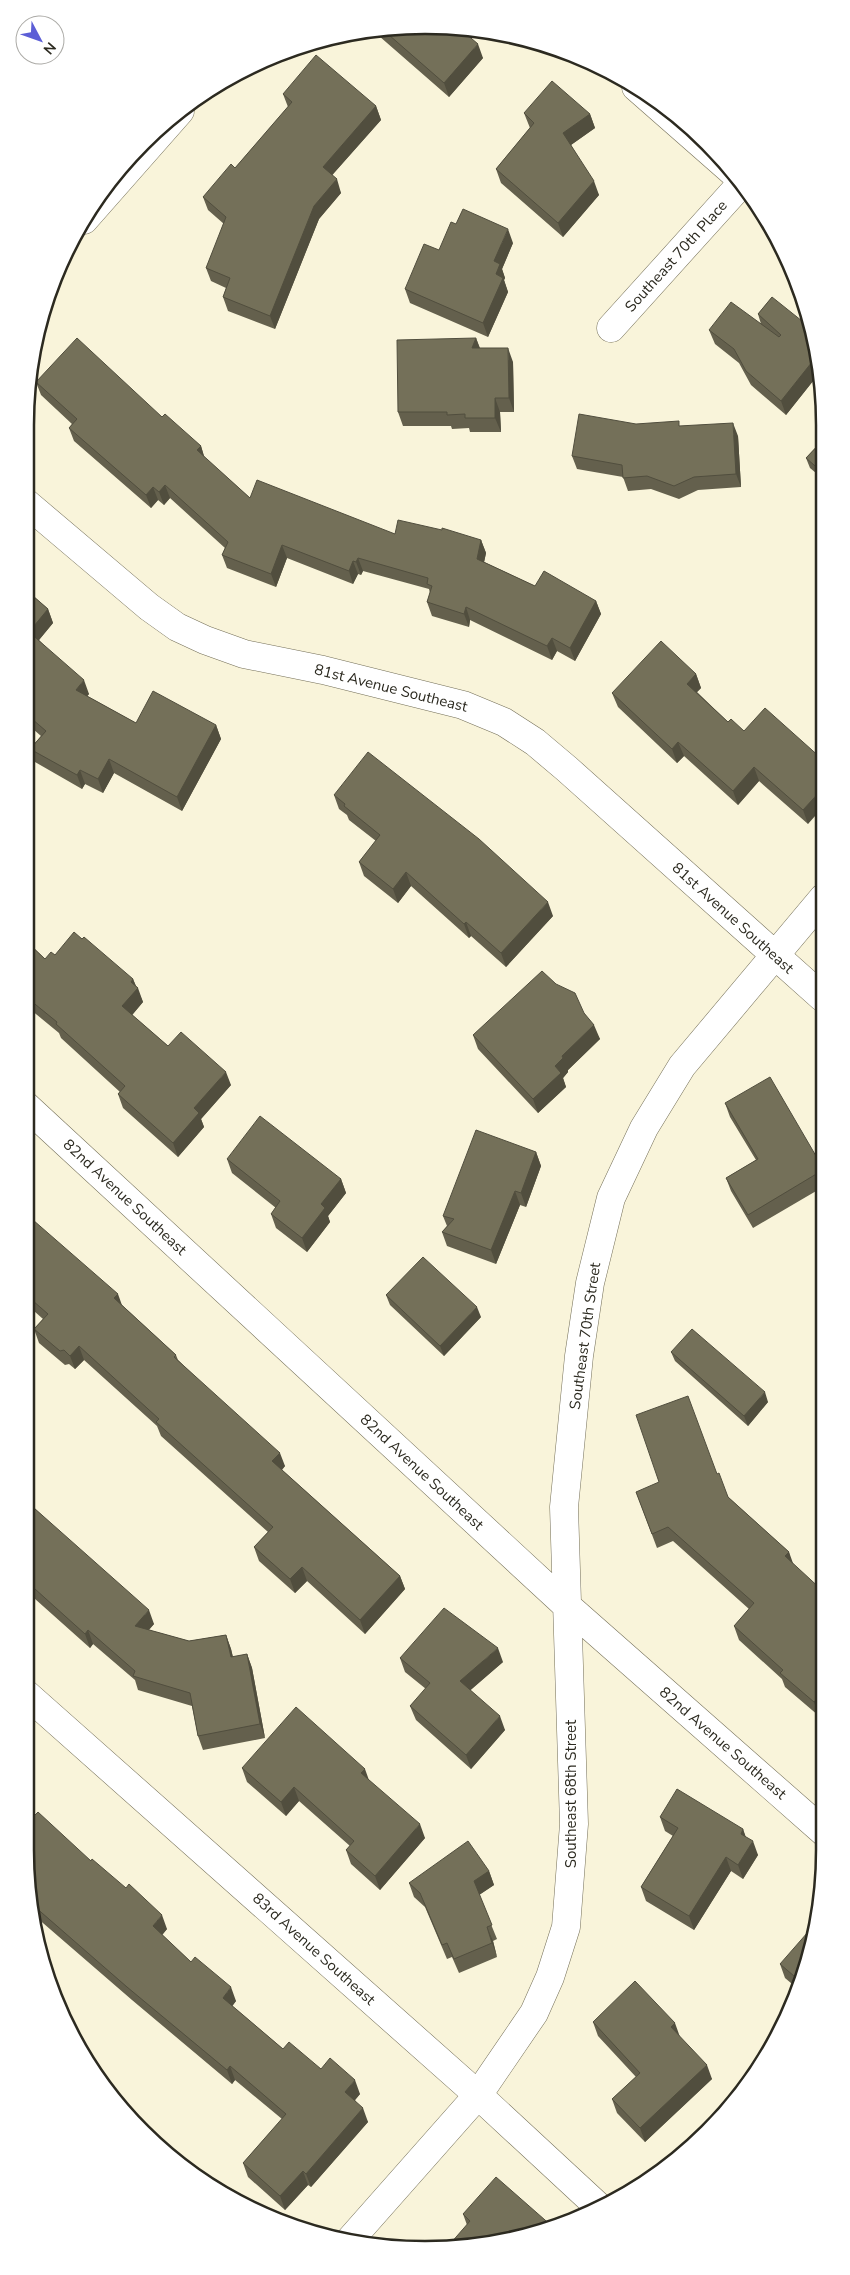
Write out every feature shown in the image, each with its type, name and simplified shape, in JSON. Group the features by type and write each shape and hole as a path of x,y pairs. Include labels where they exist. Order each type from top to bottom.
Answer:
{"street":[{"name":"Southeast 70th Place","path":"610,328 736,189"},
{"name":"81st Avenue Southeast","path":"34,510 149,607 177,627 205,640 244,654 323,670 463,705 504,722 535,742 567,769 816,992"},
{"name":"Southeast 70th Street","path":"566,1605 564,1506 579,1356 590,1283 611,1198 644,1128 682,1066 816,906"},
{"name":"82nd Avenue Southeast","path":"34,1113 566,1605 816,1824"},
{"name":"Southeast 68th Street","path":"354,2235 478,2095 534,2013 550,1977 566,1927 574,1824 566,1605"},
{"name":"83rd Avenue Southeast","path":"34,1701 478,2095 594,2203"}],"building":[{"path":"425,34 469,36 478,44 444,83 390,36"},
{"path":"316,55 376,106 323,167 337,179 314,206 270,316 223,297 230,278 206,268 226,217 203,197 231,164 235,168 292,102 283,94"},
{"path":"552,81 590,114 563,133 594,181 558,223 496,169 534,123 524,113"},
{"path":"463,209 508,229 494,261 500,264 496,274 503,278 483,323 405,289 424,244 439,250 451,222 456,224"},
{"path":"772,297 802,321 803,324 811,363 781,401 746,371 734,349 709,330 731,302 779,337 781,335 758,314"},
{"path":"77,338 162,417 165,414 201,446 197,450 250,498 257,480 395,534 398,520 442,530 442,528 481,540 477,559 535,586 544,571 596,601 570,648 552,638 547,646 466,607 464,614 427,602 432,586 427,584 428,578 358,558 356,562 353,561 349,571 282,545 271,574 222,555 228,542 165,485 159,492 153,487 146,495 69,428 77,419 36,382"},
{"path":"476,338 472,348 508,348 509,398 495,398 495,418 465,418 465,414 447,415 447,412 398,412 397,340"},
{"path":"579,414 636,424 679,421 679,426 733,423 736,474 694,477 674,486 647,476 623,478 622,465 572,456"},
{"path":"816,447 816,467 806,458"},
{"path":"34,597 48,609 34,626"},
{"path":"34,636 84,680 76,690 136,723 153,691 216,725 177,797 109,759 98,779 80,770 77,775 34,751 34,744 46,731 34,721"},
{"path":"661,641 696,674 687,684 728,722 731,719 744,731 765,708 816,754 816,796 803,810 754,767 733,791 678,742 672,749 612,693"},
{"path":"368,752 479,839 548,902 501,953 466,922 464,924 406,872 393,889 359,862 380,835 344,806 345,804 334,795"},
{"path":"74,932 82,939 84,937 133,979 131,982 138,988 122,1006 168,1046 181,1032 226,1072 194,1108 199,1113 173,1143 118,1094 125,1086 56,1024 57,1022 34,1003 34,949 45,959 51,952 55,955"},
{"path":"542,971 556,984 575,993 584,1013 594,1025 562,1056 563,1058 555,1066 561,1073 533,1099 473,1035"},
{"path":"770,1077 816,1156 816,1174 748,1215 726,1178 758,1159 725,1103"},
{"path":"260,1116 341,1179 321,1204 325,1208 302,1238 271,1214 280,1201 227,1159"},
{"path":"476,1130 536,1152 521,1193 515,1191 491,1250 442,1232 454,1219 443,1216"},
{"path":"34,1221 118,1294 114,1298 176,1355 174,1357 280,1453 272,1461 400,1576 360,1620 302,1567 290,1579 254,1547 273,1527 156,1422 159,1419 79,1346 70,1356 64,1350 60,1351 34,1329 48,1314 34,1302"},
{"path":"423,1257 477,1307 440,1346 386,1295"},
{"path":"692,1329 765,1392 744,1416 671,1352"},
{"path":"688,1396 717,1474 719,1473 728,1497 789,1552 785,1556 816,1585 816,1700 814,1702 780,1673 783,1670 734,1626 754,1603 668,1527 652,1534 636,1492 659,1482 636,1415"},
{"path":"34,1508 149,1610 135,1626 189,1641 226,1635 231,1657 247,1654 260,1724 198,1736 190,1693 133,1676 135,1671 88,1630 85,1634 34,1588"},
{"path":"444,1608 498,1648 460,1681 500,1716 466,1755 410,1706 430,1683 400,1658"},
{"path":"296,1707 365,1769 361,1773 420,1824 375,1876 346,1850 354,1841 294,1787 281,1802 242,1768"},
{"path":"677,1789 743,1829 741,1834 753,1841 738,1865 726,1857 689,1916 641,1887 678,1828 660,1817"},
{"path":"38,1812 91,1861 92,1859 126,1888 129,1884 162,1915 153,1926 191,1962 195,1957 231,1987 223,1998 283,2049 289,2042 321,2069 330,2058 355,2080 345,2092 363,2108 306,2174 303,2171 280,2196 243,2163 286,2114 230,2066 227,2070 38,1910 35,1876 34,1816"},
{"path":"468,1841 489,1871 474,1881 492,1925 487,1927 492,1943 454,1959 447,1943 442,1945 420,1893 409,1883"},
{"path":"807,1933 795,1977 780,1964"},
{"path":"635,1981 675,2023 671,2027 707,2065 640,2128 612,2099 640,2073 593,2022"},
{"path":"496,2177 547,2221 501,2234 454,2240 470,2221 463,2214"}]}
